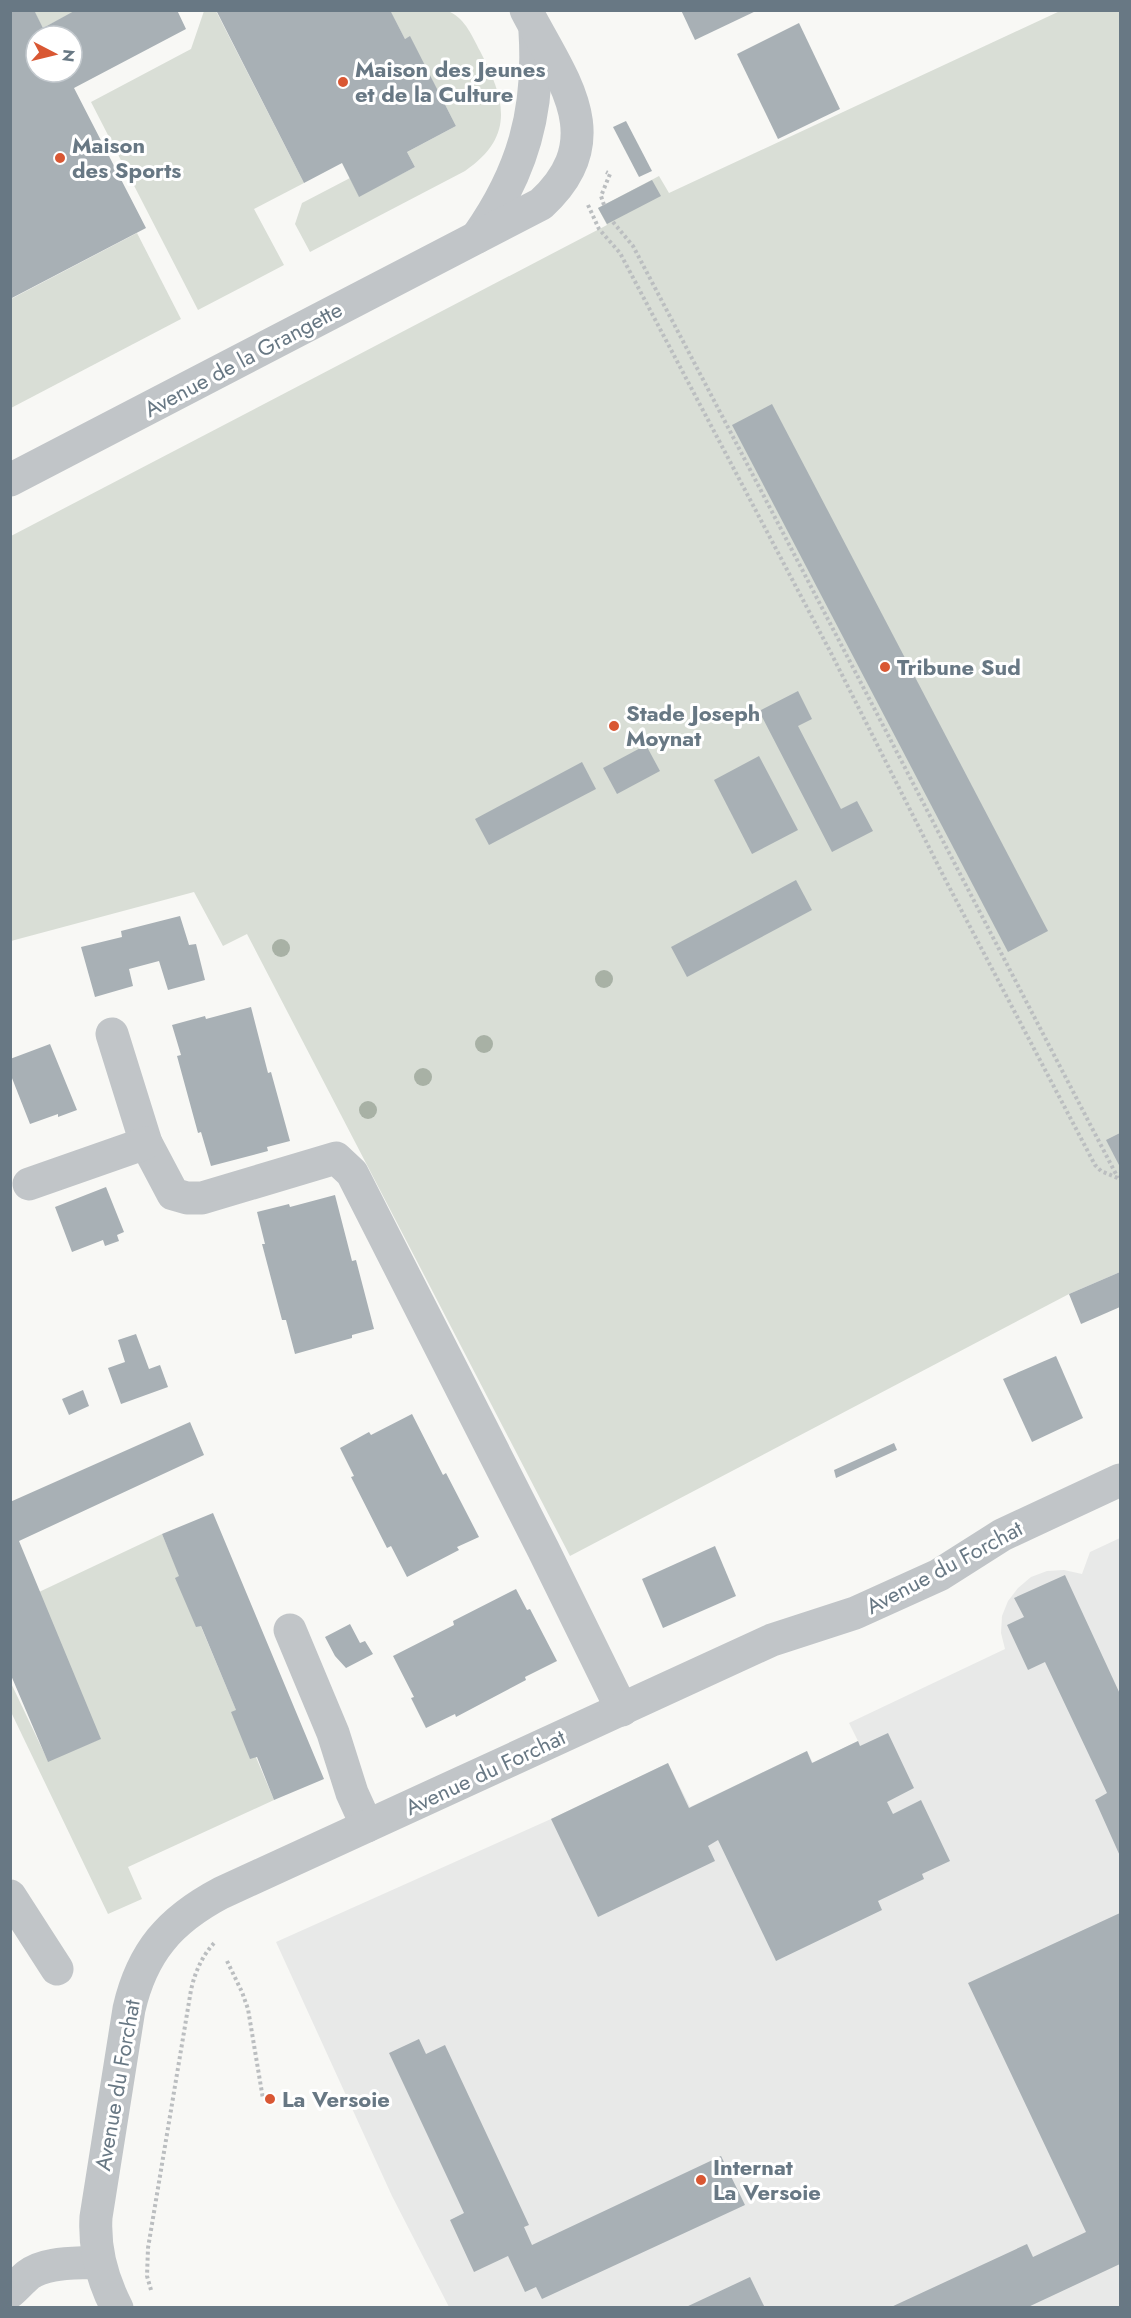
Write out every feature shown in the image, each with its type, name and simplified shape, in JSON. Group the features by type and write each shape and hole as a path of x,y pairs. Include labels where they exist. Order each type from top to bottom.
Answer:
{"street":[{"name":"Avenue de la Grangette","path":"476,237 495,212 516,169 530,124 537,60 530,19"},
{"name":"Avenue de la Grangette","path":"10,480 540,204 566,174 577,136 576,117 573,98 565,80 530,19"},
{"path":"516,169 519,179 534,192 544,193 554,190"},
{"path":"112,1034 146,1143 173,1194 187,1198 202,1198 336,1158 352,1173 622,1710"},
{"path":"29,1184 146,1143"},
{"name":"Avenue du Forchat","path":"117,2307 109,2292 99,2262 95,2232 97,2203 129,2009 133,1990 152,1950 165,1933 200,1904 772,1641 855,1613 939,1575 1002,1535 1120,1480"},
{"path":"290,1630 333,1733 352,1793 367,1826"},
{"path":"10,1896 57,1969"},
{"path":"10,2292 27,2276 40,2269 99,2262"}],"path":[{"path":"604,205 601,196 610,174 605,172"},
{"path":"586,201 599,229 620,253 832,656 946,881 1095,1165 1101,1171 1120,1179"},
{"path":"613,222 633,246 1120,1179"},
{"path":"152,2296 147,2276 148,2248 191,1990 200,1963 207,1951 222,1936"},
{"path":"227,1961 248,2008 263,2099"}],"shaded area":[{"path":"34,11 76,11 51,24 41,24"},
{"path":"204,11 216,11 304,183 254,209 284,265 198,310 91,102 191,49"},
{"path":"390,11 446,11 460,19 474,40 495,85 500,101 499,130 481,158 465,171 310,252 295,224 302,203 350,178 359,196 415,167 407,152 456,126 410,37 405,39"},
{"name":"Stade Joseph Moynat","path":"1060,11 1120,11 1120,1272 1069,1294 570,1556 247,934 223,946 194,892 11,941 11,536 607,225 598,208 659,176 669,193"},
{"path":"137,233 181,319 11,408 11,299"},
{"path":"162,1534 274,1800 128,1867 142,1899 108,1914 11,1712 10,1681 48,1761 100,1739 39,1592"},
{"path":"1120,1538 1120,2307 449,2307 392,2196 276,1942 551,1819 668,1763 690,1807 807,1751 813,1763 858,1741 849,1723 1005,1649 1001,1633 1002,1616 1008,1601 1018,1588 1031,1577 1047,1571 1064,1570 1082,1574 1090,1552"}],"building":[{"name":"Maison des Sports","path":"10,10 34,10 41,24 24,24 24,84 82,84 74,88 146,228 10,299"},
{"name":"Maison des Sports","path":"76,10 177,10 186,29 84,83 84,24 50,24"},
{"name":"Maison des Jeunes et de la Culture","path":"216,10 390,10 405,39 410,36 456,126 407,152 415,167 359,197 342,163 304,183"},
{"path":"681,10 758,10 695,40"},
{"path":"799,23 840,109 778,139 737,54"},
{"path":"626,121 652,171 639,177 613,127"},
{"path":"652,180 661,196 607,224 598,208"},
{"name":"Tribune Sud","path":"772,404 1048,931 1008,952 732,425"},
{"path":"798,691 812,719 798,726 841,809 857,801 873,831 832,852 759,711"},
{"path":"646,745 660,771 617,794 603,768"},
{"path":"759,756 798,830 752,854 714,780"},
{"path":"582,762 596,789 489,845 475,819"},
{"path":"796,880 812,910 687,977 671,947"},
{"path":"180,916 189,945 196,944 205,980 168,990 159,961 129,969 133,986 95,997 81,947 122,937 121,931"},
{"path":"251,1007 268,1073 271,1072 290,1141 267,1147 268,1151 211,1166 201,1132 198,1133 177,1056 181,1055 172,1025"},
{"path":"50,1044 77,1110 30,1124 10,1073 10,1059"},
{"path":"1120,1133 1120,1167 1106,1140"},
{"path":"106,1187 124,1232 117,1235 119,1241 105,1246 103,1240 72,1252 55,1207"},
{"path":"335,1195 352,1261 356,1260 374,1329 352,1335 352,1338 295,1354 286,1320 282,1320 262,1244 265,1244 257,1212 289,1204 290,1207"},
{"path":"1120,1272 1120,1307 1081,1324 1069,1294"},
{"path":"136,1334 149,1369 160,1365 168,1387 121,1404 108,1368 125,1362 118,1340"},
{"path":"1056,1356 1083,1418 1032,1442 1003,1379"},
{"path":"83,1390 89,1406 69,1415 62,1399"},
{"path":"412,1414 443,1475 446,1473 479,1537 457,1547 459,1550 407,1577 391,1546 387,1548 351,1477 354,1476 340,1448 369,1432 371,1435"},
{"path":"190,1422 204,1455 19,1541 101,1739 48,1762 10,1673 10,1502"},
{"path":"894,1443 897,1450 836,1478 834,1470"},
{"path":"213,1513 324,1779 274,1800 257,1757 250,1759 231,1712 236,1710 201,1626 196,1627 175,1578 179,1576 162,1534"},
{"path":"715,1546 736,1596 663,1628 642,1579"},
{"path":"1065,1575 1120,1694 1120,1856 1095,1800 1107,1793 1045,1662 1028,1670 1007,1625 1024,1617 1014,1598"},
{"path":"516,1589 527,1610 530,1609 557,1661 456,1717 455,1714 426,1728 411,1698 414,1697 393,1656 454,1625 453,1621"},
{"path":"350,1624 360,1643 365,1641 373,1654 346,1668 335,1656 325,1637"},
{"path":"888,1733 914,1788 887,1802 893,1814 921,1800 950,1861 922,1874 924,1879 878,1901 882,1910 776,1961 718,1840 708,1846 715,1861 598,1917 551,1819 668,1763 689,1808 807,1751 812,1763 858,1741 860,1746"},
{"path":"1120,1913 1120,2264 1026,2308 889,2308 1027,2244 1033,2257 1086,2232 968,1983"},
{"name":"Internat La Versoie","path":"419,2039 426,2054 445,2045 529,2225 524,2227 532,2245 721,2156 745,2205 542,2299 536,2287 525,2292 508,2256 474,2272 450,2220 464,2213 389,2053"},
{"path":"750,2277 765,2308 684,2308"}],"place":[{"name":"Maison des Jeunes et de la Culture","path":"343,82"},
{"name":"Maison des Sports","path":"60,158"},
{"name":"Tribune Sud","path":"885,667"},
{"name":"Stade Joseph Moynat","path":"614,726"},
{"name":"La Versoie","path":"270,2099"},
{"name":"Internat La Versoie","path":"701,2180"}]}
